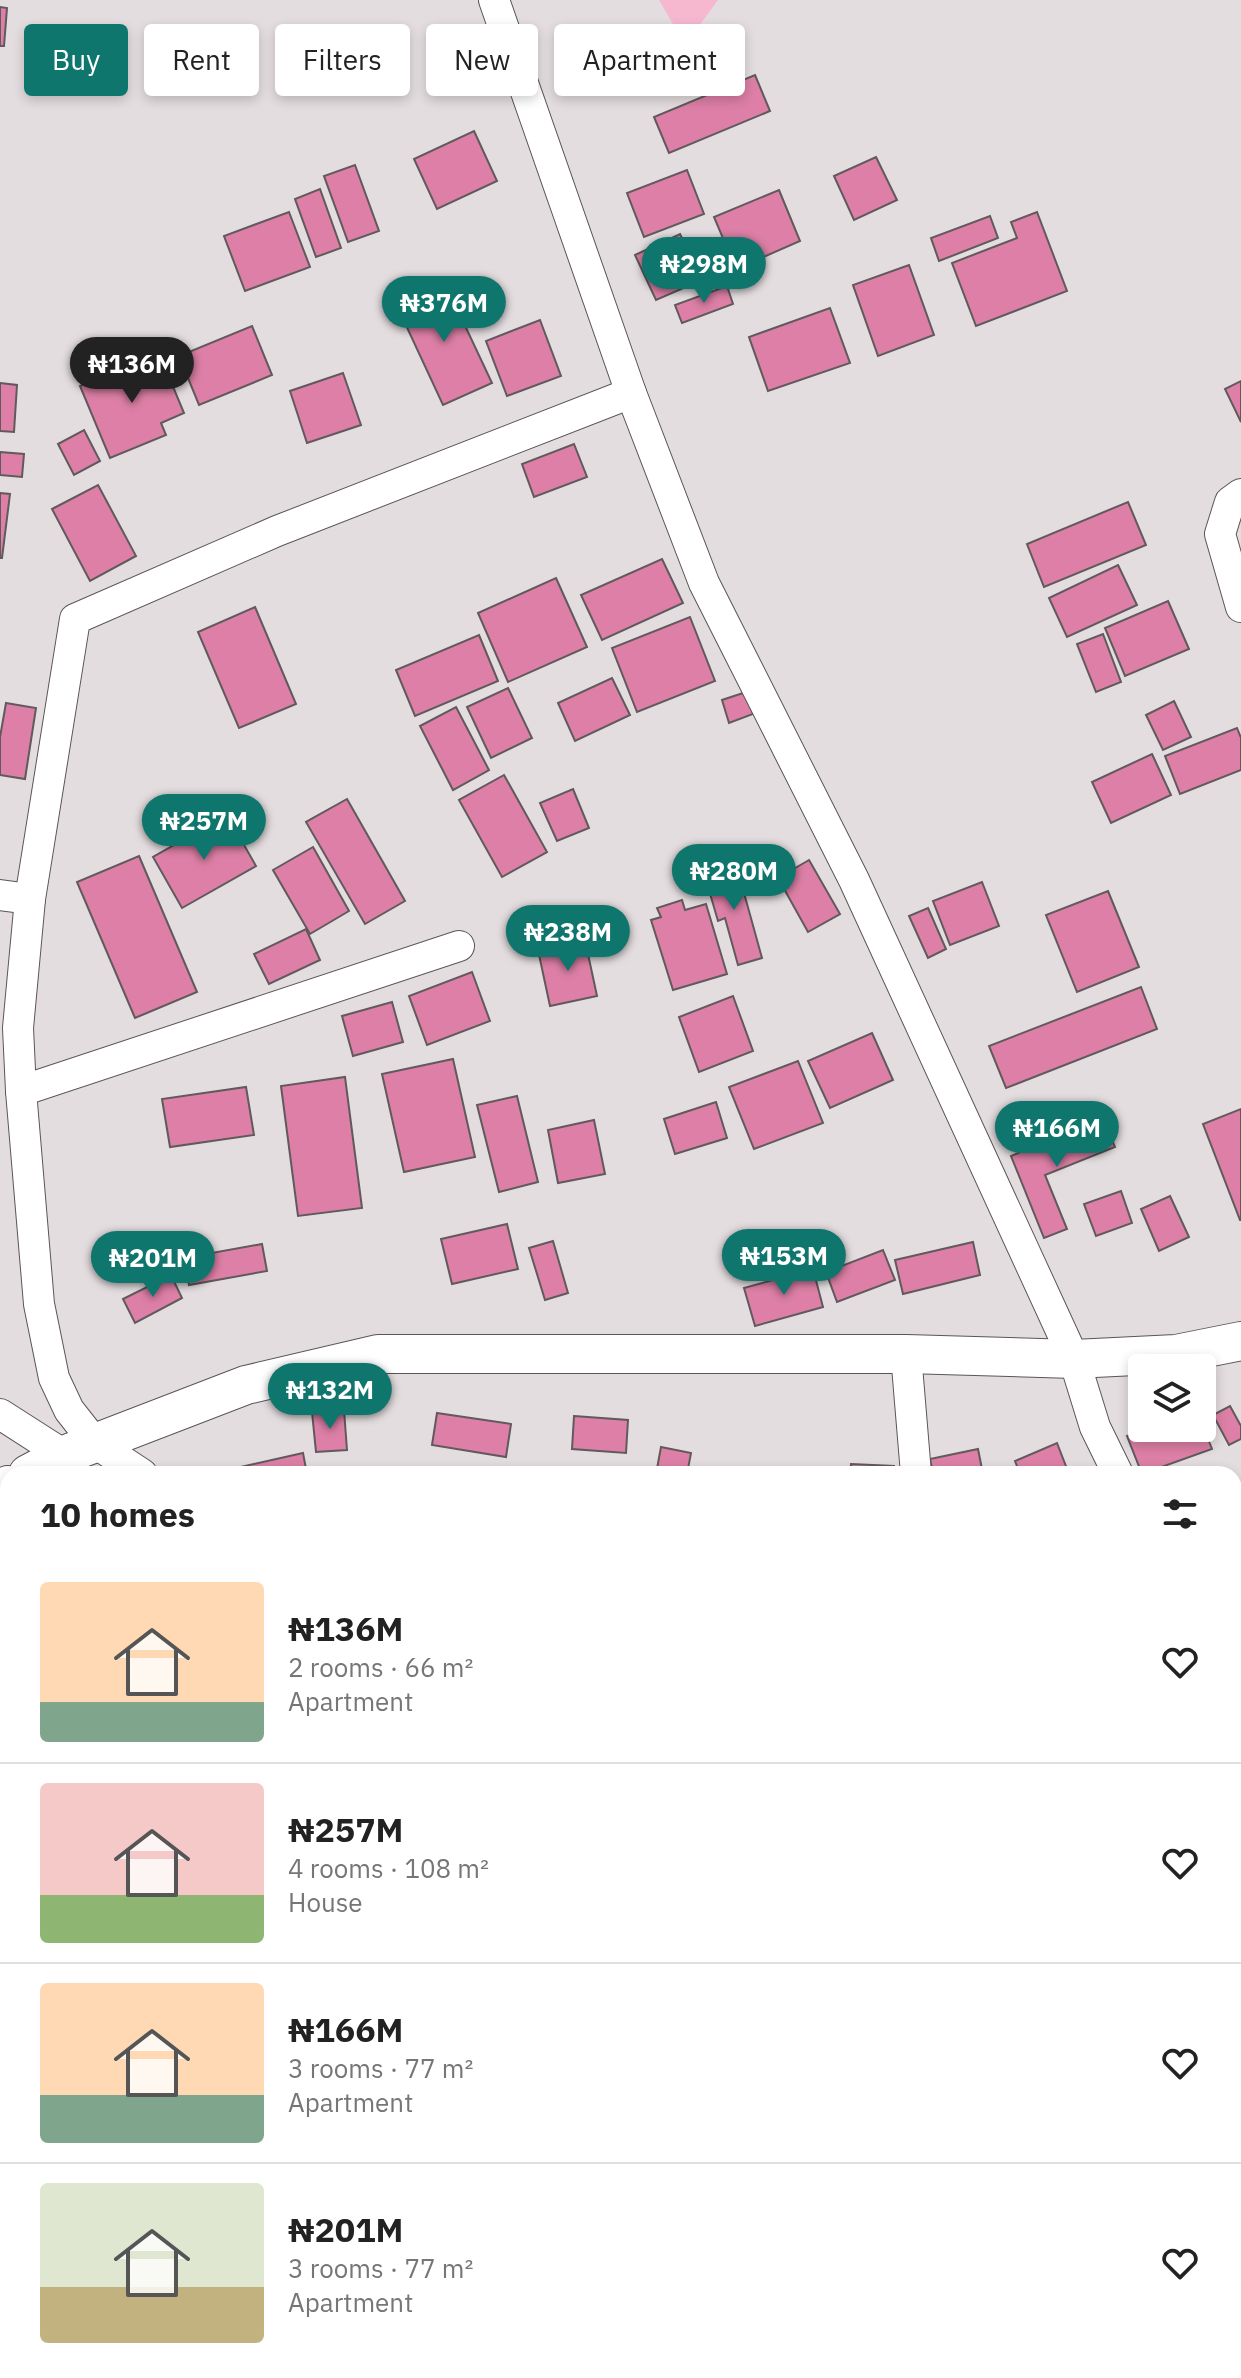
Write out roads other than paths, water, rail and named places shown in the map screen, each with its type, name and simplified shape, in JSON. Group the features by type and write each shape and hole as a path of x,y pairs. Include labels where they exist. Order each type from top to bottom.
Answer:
{"street":[{"path":"494,0 631,393 704,583 854,880 1074,1359 1095,1427 1114,1466"},
{"path":"79,1449 69,1410 54,1378 39,1304 18,1028 30,899 75,619 277,531 631,393"},
{"path":"1241,494 1230,502 1220,534 1241,607"},
{"path":"0,895 30,899"},
{"path":"21,1091 459,946"},
{"path":"44,1466 79,1449 246,1385 378,1354 906,1354 1074,1359 1176,1354 1241,1341"},
{"path":"906,1354 915,1466"},
{"path":"0,1414 122,1466"}]}
